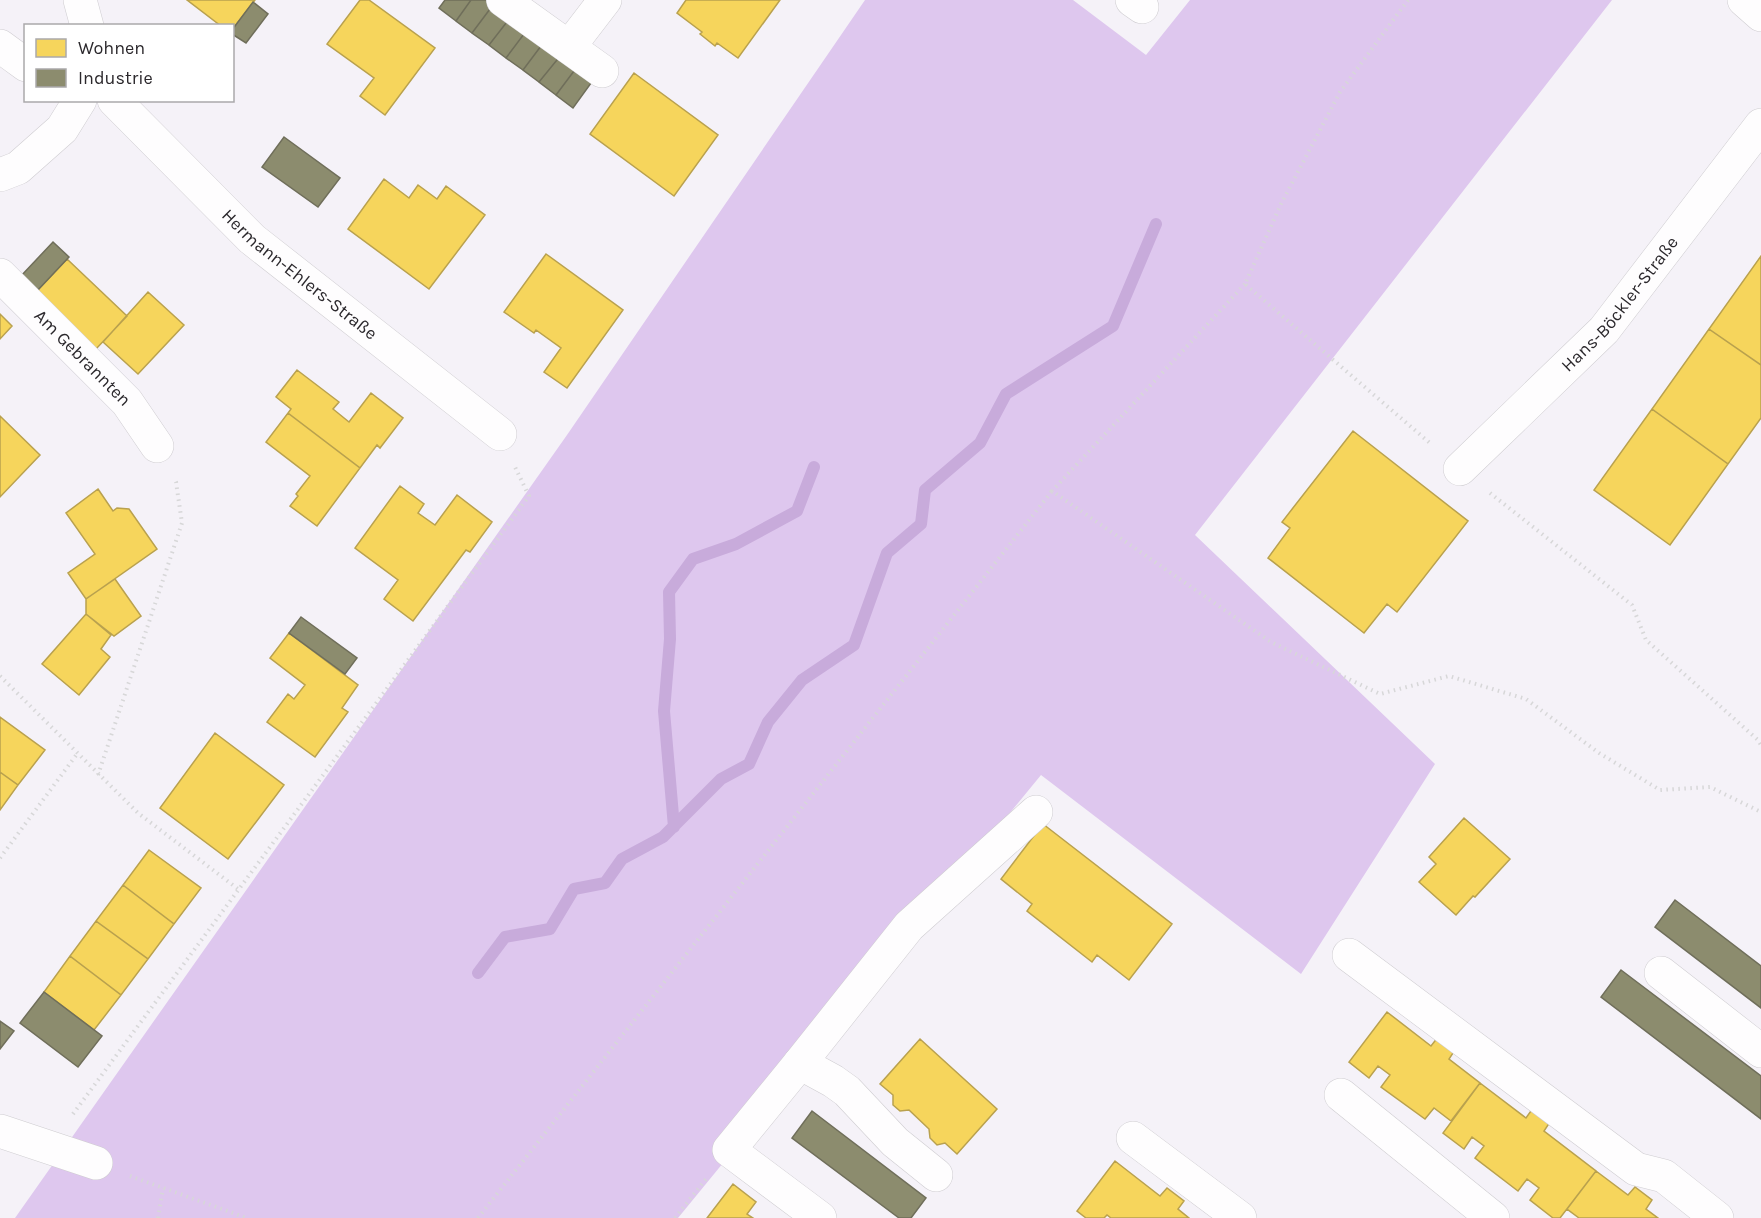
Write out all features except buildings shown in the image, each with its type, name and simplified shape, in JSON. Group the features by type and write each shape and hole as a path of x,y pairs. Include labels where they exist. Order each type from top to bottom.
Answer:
{"street":[{"path":"80,0 86,24"},
{"path":"503,0 602,71"},
{"path":"569,48 605,0"},
{"path":"1744,0 1761,15"},
{"path":"0,46 24,64"},
{"path":"0,175 18,168 62,129 77,102"},
{"name":"Hermann-Ehlers-Straße","path":"116,102 252,239 500,434"},
{"name":"Hans-Böckler-Straße","path":"1460,469 1604,330 1761,125"},
{"name":"Am Gebrannten","path":"0,275 127,402 157,446"},
{"path":"820,1218 729,1149 909,926 1036,812"},
{"path":"1349,955 1636,1169 1664,1176 1717,1218"},
{"path":"1661,973 1761,1052"},
{"path":"800,1063 847,1091 895,1142 936,1175"},
{"path":"1341,1095 1493,1218"},
{"path":"0,1131 96,1163"},
{"path":"1132,1138 1240,1218"}],"path":[{"path":"478,1218 1052,491 1245,284 1281,204 1340,92 1408,0"},
{"path":"1245,284 1460,469 1632,605 1646,640 1761,745"},
{"path":"48,1148 529,496 500,434"},
{"path":"98,775 182,523 176,482 157,446"},
{"path":"1052,491 1271,642 1380,694 1449,676 1527,699 1599,753 1660,790 1710,787 1761,812"},
{"path":"0,676 138,813 238,889"},
{"path":"0,858 77,754"},
{"path":"675,1218 729,1149"},
{"path":"96,1163 247,1218"},
{"path":"158,1218 163,1188"}],"shaded area":[{"path":"865,0 1073,0 1146,55 1190,0 1612,0 1195,535 1435,764 1301,974 1041,775 678,1218 15,1218 567,435"}],"waterway":[{"path":"478,973 505,937 550,929 574,889 605,883 622,859 663,837 721,779 749,764 768,722 802,680 854,645 887,553 921,524 925,490 980,443 1006,394 1113,326 1156,224"},
{"path":"674,827 664,711 670,639 669,592 693,559 736,544 797,511 814,467"}]}
